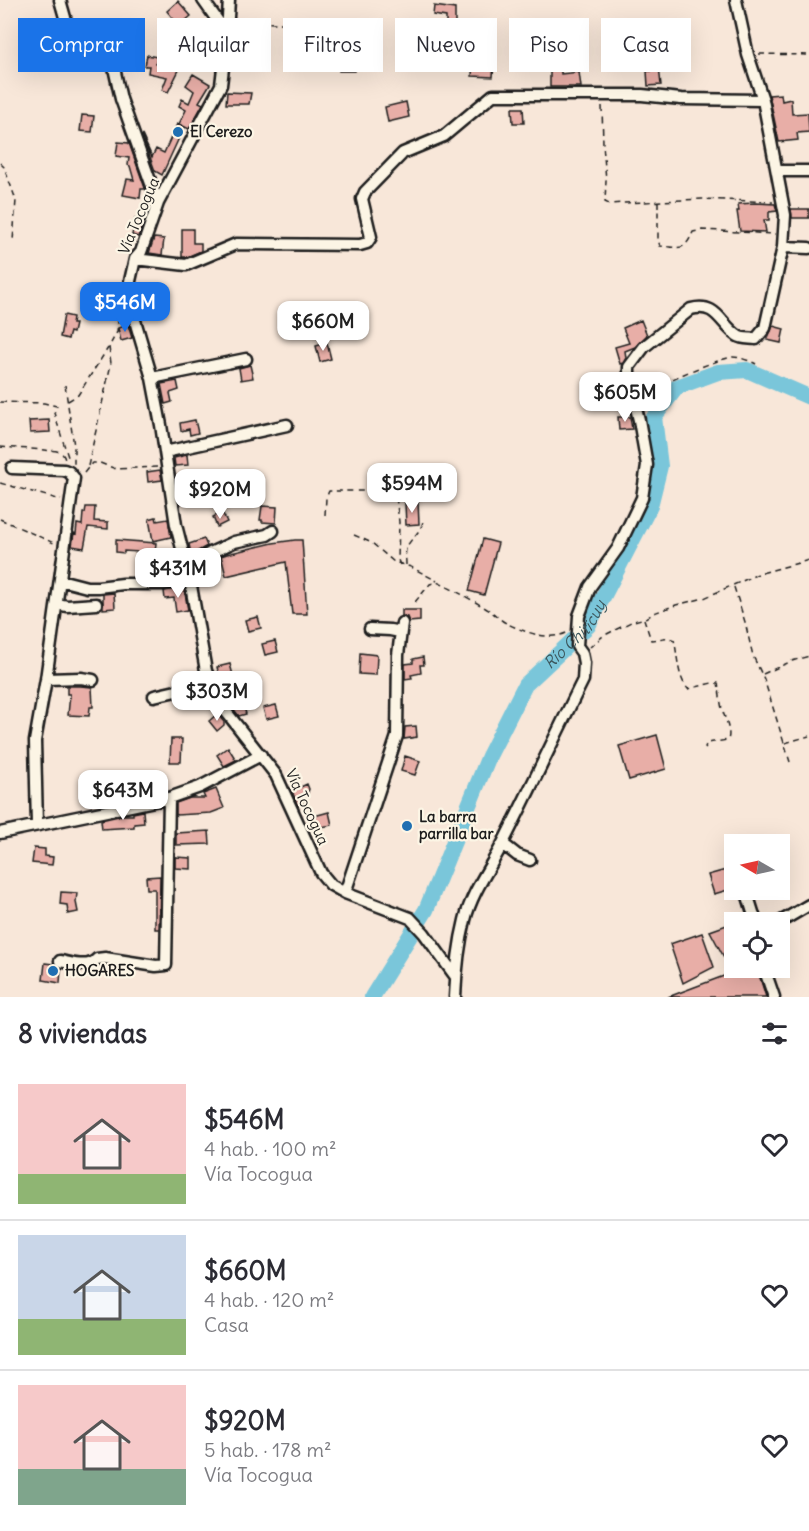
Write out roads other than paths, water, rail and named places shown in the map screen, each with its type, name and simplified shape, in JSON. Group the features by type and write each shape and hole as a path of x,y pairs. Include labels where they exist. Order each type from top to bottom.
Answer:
{"street":[{"path":"60,0 70,34 96,49 114,68 121,99 158,203"},
{"path":"203,0 216,18"},
{"name":"Vía Tocogua","path":"228,18 230,0"},
{"path":"455,997 465,920 469,907 503,844 583,680 584,663 577,642 579,621 590,586 618,548 642,498 648,465 629,380 630,367 644,347 691,309 699,306 711,309 739,337 756,339 765,328 783,247 785,215 763,100 748,56 736,0"},
{"name":"Vía Tocogua","path":"222,72 221,85 158,203 141,252 135,259 130,281 131,307 152,378 176,525 190,580 206,671 220,704 276,775 321,873 331,885 410,918 424,933 456,978"},
{"path":"135,259 186,265 236,244 367,243 371,237 362,199 365,192 403,153 444,136 493,95 642,95 681,99 763,100"},
{"path":"777,171 809,171"},
{"path":"783,247 809,248"},
{"path":"152,378 246,359"},
{"path":"165,452 287,425"},
{"path":"12,468 64,470 74,477 46,679 35,741 37,825"},
{"path":"186,564 234,543 267,536 273,531"},
{"path":"60,580 94,587 163,584 190,580"},
{"path":"57,604 67,606 96,604"},
{"path":"345,892 397,736 398,655 401,628 370,629"},
{"path":"46,679 93,680"},
{"path":"154,696 211,683"},
{"path":"0,833 170,798 200,787 261,755"},
{"path":"60,961 88,965 97,959 105,958 156,966 166,965 170,798"},
{"path":"503,844 517,855 530,860"},
{"path":"790,916 809,905"},
{"path":"767,978 774,997"}],"waterway":[{"name":"Río Chiticuy","path":"372,997 426,910 489,756 525,685 588,626 650,506 660,466 654,417 677,387 718,372 747,370 809,397"}],"place":[{"name":"El Cerezo","path":"178,132"},
{"name":"La barra parrilla bar","path":"407,826"},
{"name":"HOGARES","path":"53,971"}]}
